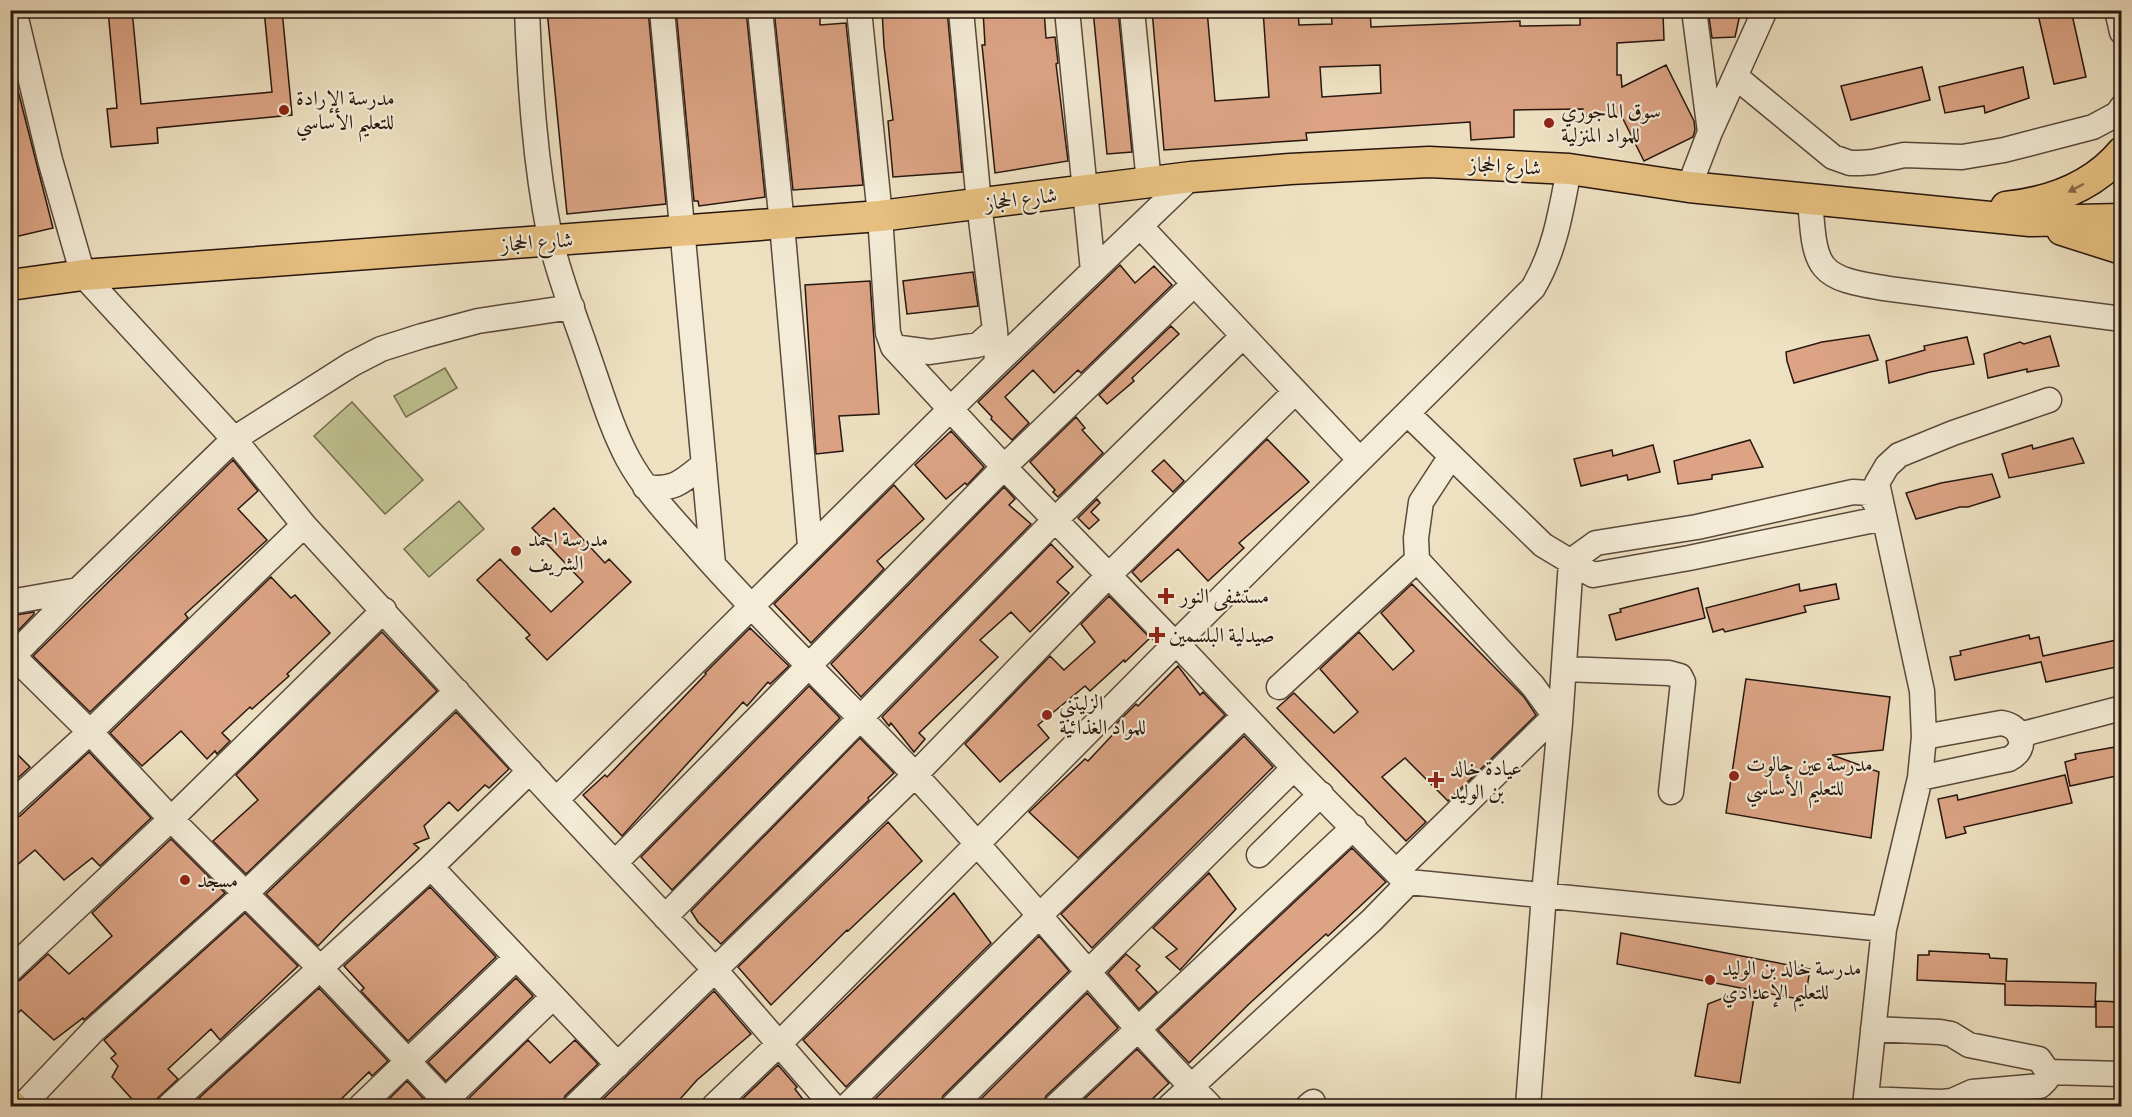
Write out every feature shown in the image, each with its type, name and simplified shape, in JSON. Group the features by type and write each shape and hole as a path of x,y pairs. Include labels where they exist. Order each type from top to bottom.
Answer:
{"main road":[{"path":"1957,212 2023,205 2060,196 2092,179 2111,165 2121,152"},
{"name":"شارع الحجاز","path":"10,285 83,275 880,216 1191,177 1429,162 1569,169 1689,187 2030,221 2121,219"},
{"name":"شارع الحجاز","path":"2030,221 2121,249"}],"street":[{"path":"14,10 50,160 83,275 234,439 304,525 715,970 833,1107"},
{"path":"527,10 530,94 543,198 551,241 612,423 627,458 645,487 809,667 915,775 1210,1107"},
{"path":"662,10 713,564"},
{"path":"760,10 782,224 810,546"},
{"path":"859,10 880,216 888,333 893,347 949,410 1108,576 1403,877 1884,929"},
{"path":"961,10 997,363"},
{"path":"1067,10 1092,271"},
{"path":"1132,10 1149,183"},
{"path":"1694,10 1710,132"},
{"path":"1689,187 1710,132 1765,10"},
{"path":"2116,10 2121,32"},
{"path":"1736,77 1833,157 1850,163 1873,162 1904,155 1962,157 2004,150 2094,127 2117,114 2121,107"},
{"path":"714,1107 976,843 1180,648 1360,460 1533,288 1554,244 1569,169"},
{"path":"556,800 810,546 1191,177"},
{"path":"1810,198 1813,242 1817,256 1824,267 1837,278 1855,284 1910,292 2121,319"},
{"path":"1141,227 1360,460"},
{"path":"615,863 1004,467 1194,284"},
{"path":"553,997 447,1104 321,969 171,819 90,732 11,656 234,439 352,364 381,349 478,321 572,307"},
{"path":"893,347 930,352 978,345 995,330"},
{"path":"665,917 1055,520 1242,337"},
{"path":"575,1107 915,775 1108,576 1295,392"},
{"path":"1872,1029 1952,1034 1969,1045 2039,1059 2048,1072 2046,1080 2040,1086 1972,1092 1952,1101 1866,1103 1872,1029 1884,929 1920,778 1924,738 1922,692 1877,483 1887,466 1899,455 1953,433 2049,400"},
{"path":"1408,414 1543,545 1593,575 1884,518"},
{"path":"1451,456 1421,502 1416,538 1417,560 1533,687 1558,719"},
{"path":"645,487 669,488 682,482 704,464"},
{"path":"1570,561 1596,543 1697,527 1863,492 1869,493 1884,518"},
{"path":"1789,507 1794,537"},
{"path":"10,805 90,732 304,525"},
{"path":"1278,687 1417,560"},
{"path":"1528,1107 1558,719 1564,669 1570,561"},
{"path":"10,602 78,590"},
{"path":"10,970 171,819 384,610"},
{"path":"1564,669 1670,673 1680,676 1683,682 1671,792"},
{"path":"22,1107 94,1030 245,894 457,690"},
{"path":"2019,735 2121,708"},
{"path":"847,1107 1039,915 1244,716"},
{"path":"1170,1107 1372,920 1403,877 1558,719"},
{"path":"1920,778 2008,759 2016,756 2021,750 2019,735 2010,724 2001,723 1924,738"},
{"path":"953,1107 1294,768"},
{"path":"176,1104 431,867 530,771"},
{"path":"1259,855 1321,794"},
{"path":"1056,1107 1354,827"},
{"path":"431,867 618,1065"},
{"path":"361,1107 516,958"},
{"path":"2048,1072 2121,1074"}],"green space":[{"path":"445,368 457,388 406,417 394,396"},
{"path":"352,402 423,480 385,514 314,436"},
{"path":"459,501 484,529 429,577 404,549"}],"building":[{"path":"108,10 132,10 141,104 272,92 264,10 282,10 292,115 157,128 158,143 111,147 107,109 117,108"},
{"path":"547,10 648,10 666,204 567,214"},
{"path":"676,10 746,10 765,197 699,206 698,201 694,201"},
{"path":"774,10 820,10 820,25 846,23 863,185 793,190"},
{"path":"882,10 947,10 962,172 893,177 888,121 893,120"},
{"path":"983,10 1044,10 1046,38 1055,37 1058,63 1056,64 1068,161 995,173 982,45 985,45"},
{"path":"1093,10 1118,10 1132,152 1107,154"},
{"path":"1152,10 1207,10 1215,101 1269,97 1263,10 1298,10 1299,25 1332,24 1331,10 1370,10 1371,27 1520,21 1520,26 1580,25 1580,18 1663,14 1664,40 1617,43 1617,75 1621,75 1622,87 1666,65 1694,121 1695,130 1693,137 1644,161 1621,115 1583,116 1583,109 1514,110 1514,137 1471,140 1470,122 1306,133 1307,140 1164,150","holes":["1380,65 1381,93 1322,97 1320,67"]},
{"path":"1708,10 1741,10 1735,37 1712,38"},
{"path":"2037,10 2071,10 2086,77 2054,84"},
{"path":"1922,67 1930,100 1851,120 1841,86"},
{"path":"2023,67 2029,98 1985,113 1984,106 1945,113 1939,87"},
{"path":"16,83 53,228 10,238 10,84"},
{"path":"1120,265 1135,283 1154,266 1172,285 1081,373 1078,370 1054,393 1033,370 1005,397 1029,423 1012,440 978,402"},
{"path":"973,272 978,306 907,314 903,281"},
{"path":"870,281 879,414 839,416 843,451 816,454 805,285"},
{"path":"1171,326 1179,334 1132,378 1134,381 1107,404 1099,395"},
{"path":"1869,335 1878,360 1794,383 1786,352 1822,342"},
{"path":"2050,336 2059,366 2027,372 2027,369 1988,378 1984,354 2020,342 2024,344"},
{"path":"1967,337 1974,364 1889,383 1886,361 1925,350 1924,346"},
{"path":"1076,417 1085,428 1082,430 1103,453 1058,497 1053,492 1055,490 1030,462"},
{"path":"951,431 984,467 967,485 965,483 946,499 915,465"},
{"path":"2073,438 2084,463 2009,478 2002,454 2032,445 2033,449"},
{"path":"1267,439 1309,482 1239,543 1244,548 1208,581 1178,549 1141,582 1132,572"},
{"path":"1750,440 1763,467 1712,475 1712,479 1678,484 1674,461"},
{"path":"1653,445 1660,472 1628,480 1627,475 1581,486 1574,459 1612,450 1613,456"},
{"path":"233,460 258,491 238,509 267,540 185,614 188,618 90,712 33,656"},
{"path":"1164,460 1184,481 1173,492 1152,471"},
{"path":"1992,474 2000,497 1916,519 1906,493 1941,483"},
{"path":"894,485 924,519 877,561 884,569 811,643 774,604"},
{"path":"1004,487 1015,499 1009,505 1031,524 861,697 831,664"},
{"path":"1097,499 1100,503 1091,512 1099,520 1089,529 1078,518"},
{"path":"554,508 605,563 609,559 631,582 547,660 526,638 530,635 477,580 500,559 551,612 583,582 532,528"},
{"path":"1051,544 1073,567 1057,582 1069,593 1030,632 1011,612 980,640 998,657 919,733 925,739 914,752 891,723 889,726 882,717"},
{"path":"271,577 291,598 295,595 330,633 287,674 289,676 222,733 230,741 217,754 215,751 207,759 181,731 142,766 110,733"},
{"path":"1412,584 1524,697 1536,715 1448,801 1405,758 1382,777 1426,822 1406,841 1277,708 1294,693 1334,733 1358,712 1320,669 1359,632 1393,670 1414,651 1381,613"},
{"path":"1799,584 1800,591 1836,584 1839,599 1804,606 1806,612 1725,632 1723,629 1713,632 1706,608"},
{"path":"1698,588 1705,618 1616,640 1609,615 1621,612 1620,609"},
{"path":"1109,596 1150,638 1090,691 1085,686 1038,725 1049,738 1000,782 965,744 1050,656 1064,670 1095,642 1081,624"},
{"path":"34,612 34,614 12,637 10,616"},
{"path":"750,628 789,666 770,684 768,682 747,706 743,702 622,836 583,795 605,775 607,777"},
{"path":"382,632 437,691 246,874 213,841 258,800 236,775"},
{"path":"2029,635 2030,639 2039,637 2043,656 2121,639 2121,666 2046,682 2041,662 1955,680 1950,657 1961,655 1960,651"},
{"path":"1178,666 1200,695 1203,692 1225,715 1078,858 1029,812 1085,759 1088,761 1119,728 1116,724 1136,704 1138,706"},
{"name":"مدرسة عين جالوت للتعليم الأساسي","path":"1746,679 1890,697 1883,750 1832,755 1879,772 1871,838 1726,813"},
{"path":"809,686 840,718 672,890 641,857"},
{"path":"456,712 509,769 489,788 485,785 458,811 449,802 424,826 429,838 414,844 419,848 318,946 266,894"},
{"path":"1244,736 1273,767 1092,948 1061,914"},
{"path":"860,738 894,773 721,944 698,922 691,911"},
{"path":"2121,746 2121,775 2070,786 2065,762 2076,759 2075,754"},
{"path":"10,747 30,767 10,785"},
{"path":"89,752 151,818 100,866 92,858 64,880 35,850 10,871 10,819 20,816"},
{"path":"2065,775 2072,803 1964,827 1966,833 1946,838 1938,799 1957,795 1958,800"},
{"path":"888,822 922,861 847,930 771,1005 738,967"},
{"path":"171,839 225,893 84,1020 83,1018 54,1040 21,1010 10,1021 10,984 20,980 48,954 69,974 112,936 92,913"},
{"path":"1352,848 1386,882 1250,1003 1189,1063 1158,1030"},
{"path":"1209,873 1236,909 1180,970 1166,957 1177,949 1153,928"},
{"path":"430,887 496,957 408,1041 361,991 364,988 344,966"},
{"path":"954,893 991,943 846,1087 803,1040"},
{"path":"245,913 298,966 220,1040 211,1029 168,1069 178,1079 148,1107 139,1107 112,1077 118,1066 111,1058 116,1054 104,1040"},
{"name":"مدرسة خالد بن الوليد للتعليم الإعدادي","path":"1621,933 1810,969 1805,1000 1755,991 1740,1083 1695,1076 1708,1004 1746,989 1617,964"},
{"path":"1039,936 1069,971 943,1096 939,1107 867,1107"},
{"path":"1929,951 1989,954 1990,958 2007,959 2006,981 2096,983 2095,1007 2005,1005 2005,984 1917,980 1918,955 1929,955"},
{"path":"1126,954 1140,966 1136,970 1157,992 1139,1009 1108,973"},
{"path":"516,978 533,996 446,1081 428,1062"},
{"path":"319,988 388,1061 372,1076 369,1072 333,1107 207,1107 199,1098"},
{"path":"714,991 751,1034 697,1080 673,1107 595,1107"},
{"path":"1087,993 1118,1028 1046,1096 1042,1107 973,1107"},
{"path":"2096,1001 2121,1002 2121,1027 2096,1027"},
{"path":"528,1040 550,1063 575,1040 598,1064 565,1096 561,1107 464,1107 464,1103"},
{"path":"1137,1049 1169,1083 1144,1107 1076,1107"},
{"path":"778,1065 797,1087 795,1089 809,1107 734,1107"},
{"path":"407,1081 431,1107 381,1107"}],"place":[{"name":"مدرسة الإرادة للتعليم الأساسي","path":"284,110"},
{"name":"سوق الماجوري للمواد المنزلية","path":"1549,123"},
{"name":"مدرسة احمد الشريف","path":"516,551"},
{"name":"مستشفى النور","path":"1166,596"},
{"name":"صيدلية البلسمين","path":"1157,635"},
{"name":"الزليتني للمواد الغذائية","path":"1047,715"},
{"name":"مدرسة عين جالوت للتعليم الأساسي","path":"1734,776"},
{"name":"عيادة خالد بن الوليد","path":"1436,780"},
{"name":"مسجد","path":"185,880"},
{"name":"مدرسة خالد بن الوليد للتعليم الإعدادي","path":"1710,980"}]}
